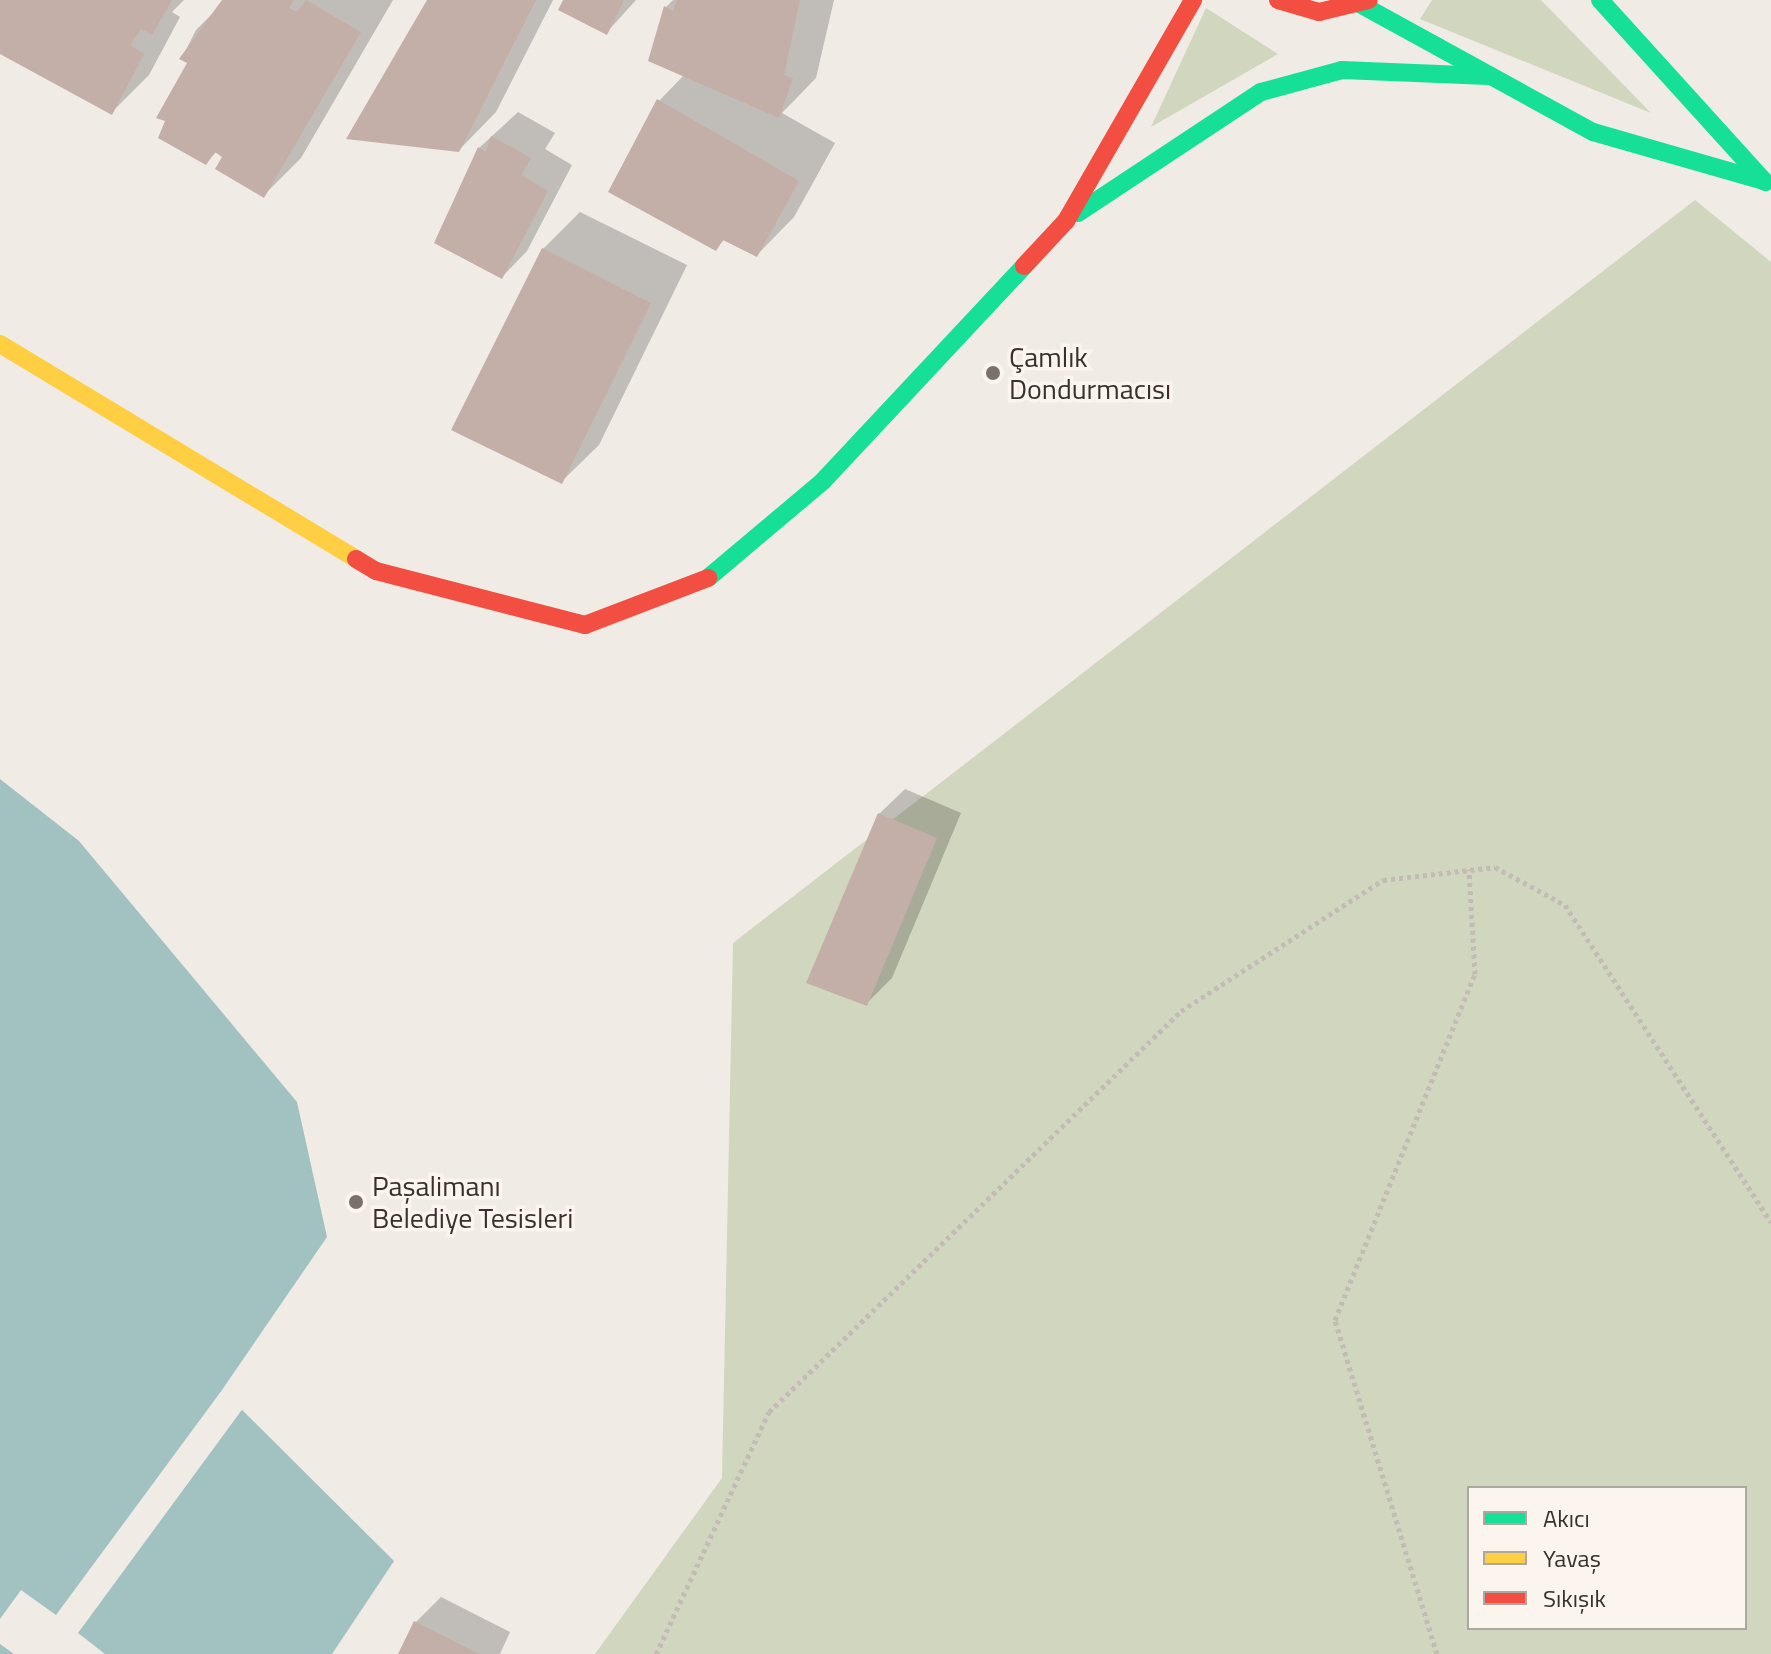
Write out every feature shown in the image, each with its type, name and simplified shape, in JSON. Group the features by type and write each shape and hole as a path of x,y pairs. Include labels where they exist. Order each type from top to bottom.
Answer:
{"main road":[{"path":"0,344 376,571 585,625 706,580 823,481 1066,221 1193,0"},
{"path":"1278,0 1319,12 1364,2 1488,76 1593,132 1767,184"},
{"path":"1600,0 1767,184"},
{"path":"1066,221 1261,92 1342,70 1488,76"}],"path":[{"path":"656,1654 769,1412 1181,1011 1383,880 1495,867 1565,905 1771,1222"},
{"path":"1437,1654 1335,1320 1475,974 1469,869"}],"green space":[{"path":"1432,0 1541,0 1651,113 1420,19"},
{"path":"1206,8 1278,54 1151,127"},
{"path":"1695,200 1771,262 1771,1654 595,1654 722,1478 733,943"}],"water":[{"path":"0,779 79,841 297,1102 327,1237 222,1390 394,1561 332,1654 0,1654"}],"pier":[{"path":"222,1390 244,1407 78,1633 105,1654 14,1654 0,1644 0,1619 21,1590 56,1615"}],"building":[{"path":"0,0 172,0 152,35 141,29 130,45 144,54 112,115 0,54"},
{"path":"222,0 294,0 289,8 297,12 306,0 361,32 264,198 215,169 222,157 215,152 206,165 158,138 165,121 156,118 187,63 179,59"},
{"path":"427,0 536,0 459,152 346,139"},
{"path":"563,0 624,0 607,35 558,10"},
{"path":"677,0 800,0 784,75 793,78 779,118 648,61 664,6 673,11"},
{"path":"657,99 799,181 757,257 723,240 716,251 608,192"},
{"path":"491,136 531,158 521,175 548,191 502,279 434,243 478,147 486,152"},
{"path":"542,248 651,303 562,484 451,430"},
{"path":"878,813 937,838 867,1006 806,983"},
{"path":"414,1621 479,1654 398,1654"}],"traffic: fast":[{"path":"1600,0 1765,182"},
{"path":"1360,4 1593,132 1764,181"},
{"path":"1078,213 1261,92 1342,70 1488,76"},
{"path":"708,578 823,481 1024,266"}],"traffic: slow":[{"path":"0,344 356,559"}],"traffic: jam":[{"path":"1024,266 1066,221 1193,0"},
{"path":"1278,0 1319,12 1369,0"},
{"path":"356,559 376,571 585,625 708,578"}],"place":[{"name":"Çamlık Dondurmacısı","path":"993,373"},
{"name":"Paşalimanı Belediye Tesisleri","path":"356,1202"}]}
